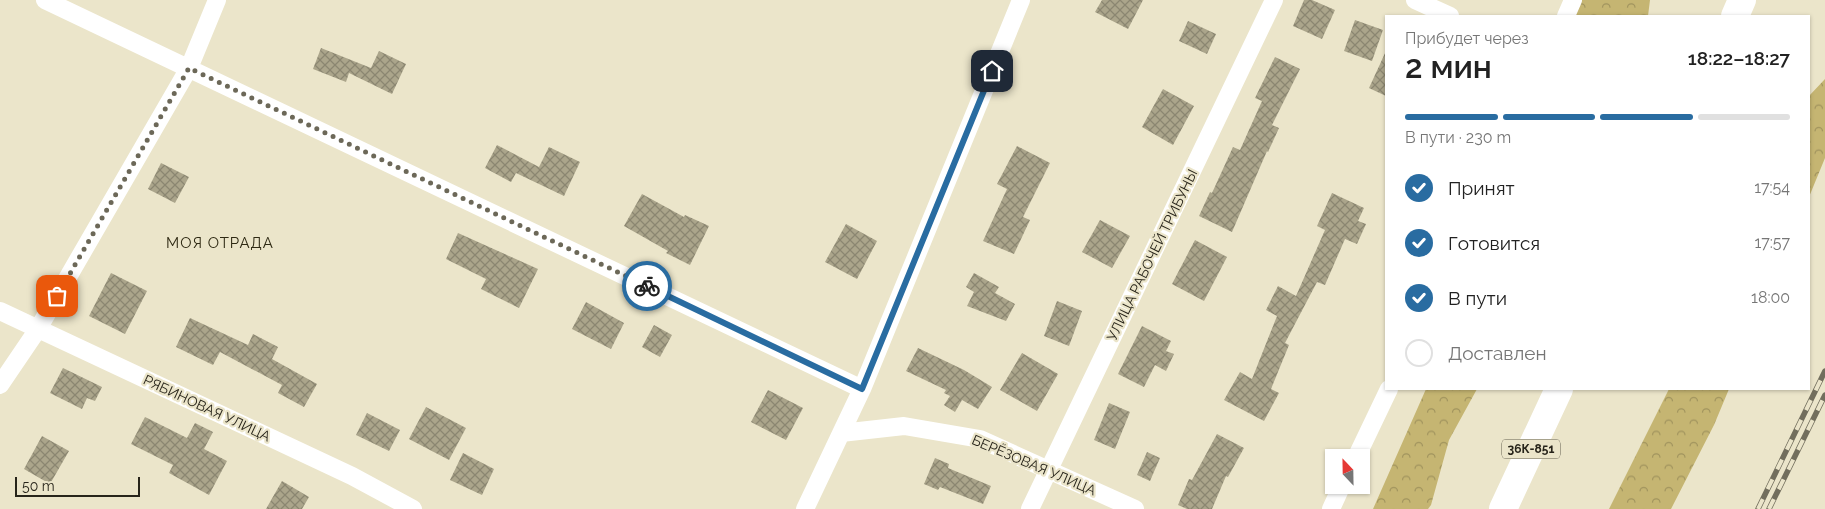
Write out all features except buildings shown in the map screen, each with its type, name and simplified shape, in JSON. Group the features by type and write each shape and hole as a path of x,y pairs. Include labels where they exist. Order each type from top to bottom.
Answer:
{"main road":[{"path":"1735,15 1742,0"},
{"name":"36К-851","path":"1503,509 1559,390"}],"street":[{"path":"45,0 862,389"},
{"path":"0,384 38,329 189,68 217,0"},
{"path":"805,509 862,389 1021,0"},
{"name":"УЛИЦА РАБОЧЕЙ ТРИБУНЫ","path":"1030,509 1274,0"},
{"path":"1415,0 1448,15"},
{"path":"1566,15 1573,0"},
{"name":"РЯБИНОВАЯ УЛИЦА","path":"0,311 352,476 413,509"},
{"path":"1360,449 1389,390"},
{"name":"БЕРЁЗОВАЯ УЛИЦА","path":"841,432 904,426 980,439 1135,509"},
{"path":"1331,509 1338,494"}],"green space":[{"path":"1582,0 1650,0 1648,15 1575,15"},
{"path":"1825,79 1825,158 1810,195 1810,95"},
{"path":"1426,390 1476,390 1449,440 1431,505 1428,509 1373,509"},
{"path":"1668,390 1729,390 1714,425 1671,509 1609,509"}],"railway":[{"path":"1758,509 1825,371"},
{"path":"1769,509 1825,395"}],"way so far":[{"path":"57,296 189,68 647,286"}],"district":[{"name":"МОЯ ОТРАДА","path":"220,243"}],"route":[{"path":"647,286 862,389 992,71"}]}
